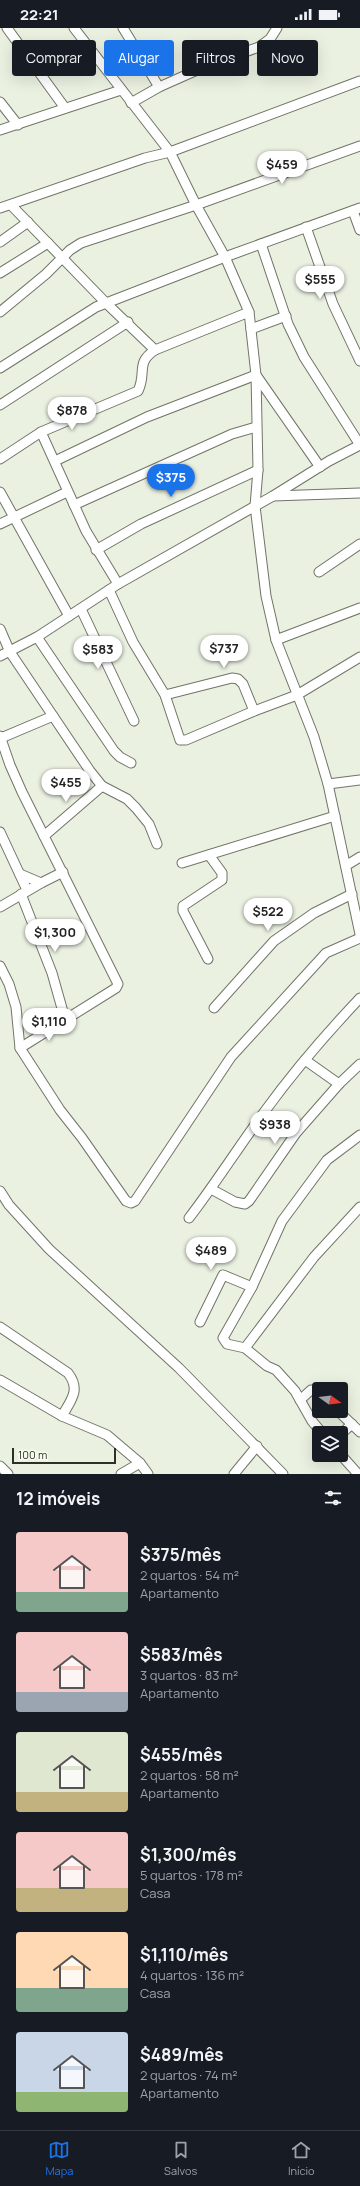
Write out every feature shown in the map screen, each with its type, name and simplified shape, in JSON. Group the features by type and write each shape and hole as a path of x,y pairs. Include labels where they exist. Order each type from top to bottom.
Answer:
{"street":[{"path":"7,28 65,108"},
{"path":"74,28 130,103 170,152 196,205 225,257 249,312 256,375 258,470 255,506 266,596 276,640 314,737 328,784 347,865 352,894 357,909 360,934"},
{"path":"123,28 158,87"},
{"path":"130,103 158,87 211,64 259,47 270,39 277,28"},
{"path":"0,208 145,158 170,152 360,81"},
{"path":"0,130 121,90"},
{"path":"0,102 18,124"},
{"path":"0,312 81,243 196,205 360,146"},
{"path":"11,204 106,303 128,322 155,350"},
{"path":"0,368 84,313 225,257 356,209 360,230"},
{"path":"0,242 28,222"},
{"path":"306,228 333,304 360,361"},
{"path":"0,273 48,243"},
{"path":"0,656 36,637 118,584 360,445 304,357 286,316 261,244"},
{"path":"0,459 41,432 138,391 142,376 143,361 146,356 155,350 249,312"},
{"path":"251,330 286,316"},
{"path":"0,405 128,322"},
{"path":"55,461 147,417 256,375"},
{"path":"256,375 320,467"},
{"path":"74,505 232,434 256,427"},
{"path":"41,432 55,461 67,492 96,550 118,584"},
{"path":"96,550 141,524 258,470"},
{"path":"0,492 69,616"},
{"path":"0,524 67,492"},
{"path":"273,496 360,493"},
{"path":"319,572 360,544"},
{"path":"109,590 133,642 165,696 178,739 183,741 254,711 297,695 360,657"},
{"path":"276,640 360,608"},
{"path":"81,609 134,721"},
{"path":"0,629 10,652 102,786 127,799 132,804 149,824 156,844"},
{"path":"36,637 114,751 131,764"},
{"path":"165,696 232,678 238,679 244,684 254,711"},
{"path":"20,1048 116,988 118,984 10,765 0,737 53,716"},
{"path":"328,784 360,780"},
{"path":"44,836 102,786"},
{"path":"182,863 335,816"},
{"path":"0,832 20,874 24,892 52,973 65,1019"},
{"path":"208,959 183,911 183,906 222,880 222,873 210,855"},
{"path":"347,865 360,857"},
{"path":"0,907 24,892 63,872"},
{"path":"20,874 41,883"},
{"path":"214,1008 274,941 314,913 352,894"},
{"path":"0,966 9,984 16,1007 20,1048 60,1110 82,1138 126,1201 131,1203 135,1201 231,1057 326,953 360,938"},
{"path":"189,1218 265,1111 305,1060 360,998"},
{"path":"305,1060 339,1084"},
{"path":"211,1189 235,1202 245,1204 249,1201 296,1133 339,1084 360,1064"},
{"path":"316,1426 300,1400 276,1370 267,1366 245,1348 227,1344 223,1338 252,1287 282,1221 327,1160 360,1135"},
{"path":"0,1191 9,1205 49,1249 179,1368 258,1446 283,1474"},
{"path":"245,1348 314,1257 360,1208"},
{"path":"200,1322 223,1275 252,1287"},
{"path":"0,1327 68,1373 73,1381 74,1395 62,1416"},
{"path":"0,1380 62,1416 107,1435 140,1463 148,1474"},
{"path":"300,1400 312,1390"},
{"path":"346,1418 360,1432"},
{"path":"348,1428 352,1424"},
{"path":"234,1474 258,1446"},
{"path":"348,1462 359,1474"},
{"path":"121,1474 140,1463"},
{"path":"0,1466 8,1474"}]}
